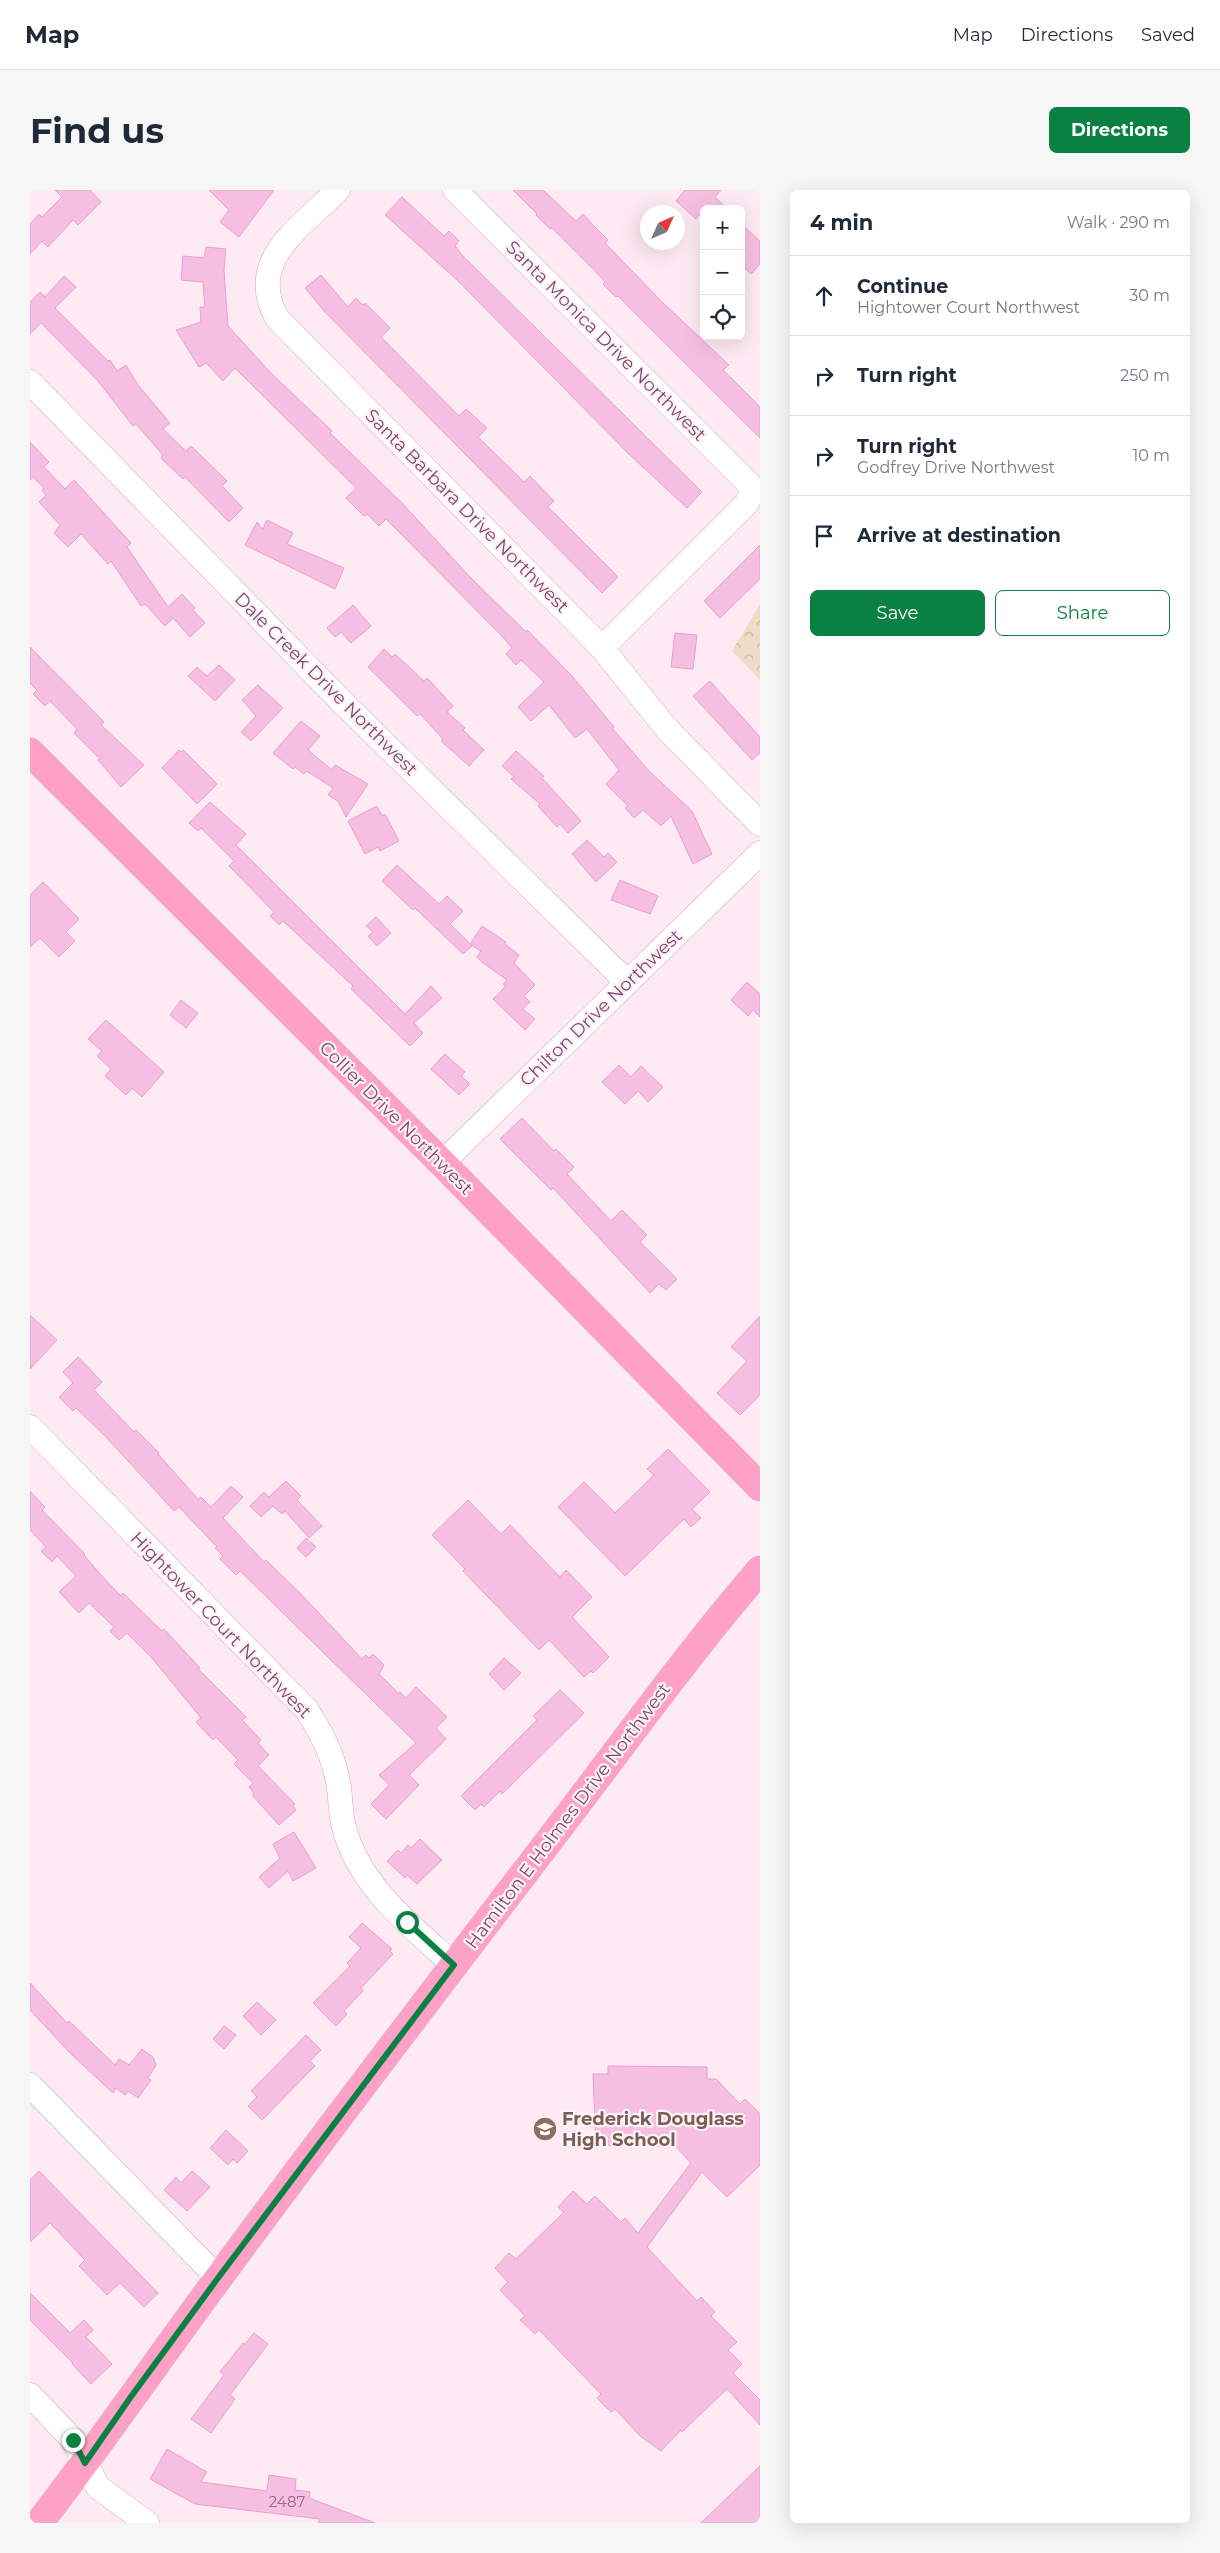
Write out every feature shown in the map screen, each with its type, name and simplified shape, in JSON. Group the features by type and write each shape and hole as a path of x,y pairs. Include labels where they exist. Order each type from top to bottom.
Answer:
{"main road":[{"name":"Collier Drive Northwest","path":"30,752 442,1163 758,1487"},
{"name":"Hamilton E Holmes Drive Northwest","path":"39,2523 85,2463 218,2278 454,1965 701,1641 760,1568"}],"street":[{"name":"Santa Barbara Drive Northwest","path":"338,190 278,250 267,275 266,292 277,318 602,648 667,729 760,824"},
{"name":"Santa Monica Drive Northwest","path":"455,190 750,485 751,494 747,503 602,648"},
{"name":"Dale Creek Drive Northwest","path":"30,382 343,703 627,982"},
{"name":"Chilton Drive Northwest","path":"442,1163 760,853"},
{"name":"Hightower Court Northwest","path":"30,1428 306,1709 321,1731 332,1756 338,1782 344,1828 359,1865 374,1886 407,1922 454,1965"},
{"path":"30,2085 218,2278"},
{"path":"30,2395 73,2440 98,2487 147,2523"}],"green space":[{"path":"760,604 760,680 732,651"}],"building":[{"path":"55,190 90,190 101,202 78,225 73,220 48,247 42,241 30,254 30,224 39,214 42,217 62,197"},
{"path":"209,190 274,190 239,237 220,222 229,210"},
{"path":"513,190 543,190 576,221 583,214 608,240 605,243 662,302 700,338 700,340 702,340 729,365 723,370 760,407 760,438 618,296 616,297 603,284 605,282 595,271 552,228 550,229"},
{"path":"685,190 721,190 715,197 724,205 700,205 700,214 696,219 685,209 685,205 680,205 676,201"},
{"path":"402,197 444,236 449,231 459,241 455,246 463,256 702,492 687,508 631,456 457,280 385,215"},
{"path":"745,228 760,241 760,264 751,274 745,269"},
{"path":"206,247 226,249 224,270 228,326 271,373 332,431 330,433 402,503 469,576 526,632 527,630 572,676 614,727 612,728 649,771 692,811 712,854 693,864 671,816 661,826 643,810 634,818 625,808 628,806 606,784 619,770 587,729 575,738 549,705 531,721 518,707 544,682 521,660 516,665 506,654 512,648 501,635 386,519 379,526 367,514 364,516 346,498 356,488 235,368 223,381 206,363 199,367 176,330 201,322 200,307 205,307 203,282 181,280 183,256 204,258"},
{"path":"321,275 348,307 356,298 363,305 365,303 390,328 381,337 459,416 466,409 487,428 478,437 524,482 530,476 554,501 548,507 618,577 602,593 325,312 305,288"},
{"path":"64,276 76,287 55,308 108,361 110,360 117,371 126,365 138,385 170,423 163,429 186,451 191,446 227,481 222,486 243,508 229,522 185,477 183,479 161,458 163,455 136,424 133,426 98,381 41,323 30,334 30,302 40,292 45,297"},
{"path":"30,442 49,462 44,467 65,489 74,480 131,543 127,547 168,607 182,594 195,608 193,610 205,623 190,637 173,618 165,626 145,604 141,606 111,561 108,564 81,534 68,547 54,533 60,525 39,502 46,495 42,490 44,488 33,477 30,480"},
{"path":"267,520 293,533 287,544 344,568 335,589 245,545 257,522 263,529"},
{"path":"760,545 760,579 720,618 704,601"},
{"path":"353,605 371,626 351,643 341,632 335,637 327,628"},
{"path":"675,633 697,635 693,669 671,667"},
{"path":"30,647 104,722 101,725 144,765 121,787 98,760 100,759 74,733 77,729 50,701 45,706 33,694 37,690 30,683"},
{"path":"384,649 392,657 395,654 424,681 427,678 453,706 447,712 465,728 463,730 484,750 469,766 441,741 443,739 420,714 417,716 368,667"},
{"path":"219,665 235,680 215,701 188,676 197,667 207,676"},
{"path":"710,681 760,737 760,753 752,760 693,696"},
{"path":"258,685 283,708 251,741 241,732 256,716 242,700"},
{"path":"301,721 320,736 308,750 332,770 335,765 368,784 346,817 338,801 328,795 333,788 307,771 304,774 295,767 293,769 273,753"},
{"path":"179,750 181,752 183,750 217,784 197,804 162,768"},
{"path":"516,751 544,776 542,778 581,821 568,833 560,824 557,827 538,806 540,804 511,779 514,777 502,766"},
{"path":"210,802 246,834 236,845 405,1014 431,986 442,998 414,1023 423,1033 410,1046 351,989 353,986 283,921 279,925 270,916 274,912 229,866 234,861 201,828 198,831 189,823"},
{"path":"377,806 382,816 385,814 399,841 380,851 378,847 365,854 348,821"},
{"path":"587,840 604,857 608,853 617,862 596,882 572,854"},
{"path":"397,865 439,904 447,896 463,911 450,924 472,946 463,954 415,908 413,910 382,881"},
{"path":"620,880 658,896 650,914 611,900"},
{"path":"43,882 79,919 66,932 75,941 59,957 40,938 30,947 30,895"},
{"path":"376,917 391,933 377,946 368,936 373,932 366,926"},
{"path":"482,926 506,942 505,944 519,955 514,963 535,985 524,996 530,1002 523,1009 535,1019 525,1030 493,999 506,986 503,984 507,980 483,963 477,957 481,951 470,944"},
{"path":"747,982 760,994 760,1017 753,1010 748,1016 731,1000"},
{"path":"181,1000 198,1013 186,1028 170,1015"},
{"path":"106,1020 164,1072 142,1097 132,1088 126,1095 105,1076 111,1069 97,1056 102,1051 88,1039"},
{"path":"445,1054 465,1072 461,1076 470,1084 459,1095 431,1069"},
{"path":"619,1065 631,1077 641,1066 663,1087 648,1102 638,1091 625,1104 602,1082"},
{"path":"522,1118 554,1151 556,1149 574,1167 567,1174 611,1221 622,1210 647,1235 640,1242 677,1279 666,1290 659,1284 650,1293 553,1188 551,1190 500,1139"},
{"path":"30,1315 57,1340 30,1369"},
{"path":"760,1316 760,1395 740,1415 717,1393 747,1361 731,1347"},
{"path":"78,1357 102,1382 94,1390 134,1432 136,1430 159,1453 198,1499 201,1497 211,1507 231,1486 243,1497 223,1518 264,1562 266,1560 301,1594 362,1659 366,1655 369,1658 373,1654 384,1665 379,1674 399,1694 400,1692 406,1698 416,1687 447,1717 436,1728 446,1739 409,1775 419,1785 386,1819 371,1804 389,1785 379,1775 416,1743 240,1571 236,1575 220,1559 223,1556 215,1548 217,1547 179,1507 174,1511 105,1436 76,1408 73,1411 59,1397 73,1383 63,1372"},
{"path":"668,1449 710,1492 692,1509 701,1518 691,1527 684,1519 625,1576 558,1507 584,1482 615,1513 654,1475 647,1469"},
{"path":"286,1481 301,1496 297,1500 322,1526 309,1538 285,1511 282,1514 273,1506 261,1517 250,1506 264,1492 269,1497"},
{"path":"30,1491 45,1507 42,1510 85,1554 100,1574 121,1596 123,1593 162,1631 164,1629 200,1668 198,1669 246,1717 242,1720 261,1740 258,1743 269,1755 258,1766 295,1804 293,1806 296,1810 279,1825 252,1795 254,1793 249,1787 253,1783 234,1764 238,1760 216,1737 213,1740 196,1722 201,1718 152,1658 127,1633 119,1640 110,1631 114,1627 89,1603 79,1613 59,1592 76,1576 57,1556 52,1562 41,1551 46,1547 30,1530"},
{"path":"468,1500 501,1534 510,1525 560,1577 566,1570 592,1597 572,1617 609,1657 593,1673 591,1671 584,1677 549,1640 539,1650 463,1571 465,1569 432,1535"},
{"path":"306,1538 316,1547 306,1557 297,1548"},
{"path":"504,1658 521,1673 504,1690 489,1674"},
{"path":"560,1690 584,1713 502,1794 500,1791 484,1807 481,1804 475,1810 461,1796 537,1720 533,1716"},
{"path":"294,1832 316,1868 293,1881 288,1871 269,1888 259,1877 280,1858 273,1844"},
{"path":"420,1839 442,1860 417,1884 407,1875 405,1878 387,1861 398,1850 401,1853 408,1845 411,1848"},
{"path":"362,1923 392,1949 390,1951 393,1954 361,1988 363,1991 344,2011 347,2014 336,2026 313,2003 350,1966 347,1963 361,1948 349,1937"},
{"path":"30,1983 67,2023 69,2021 115,2065 119,2059 129,2065 142,2049 153,2057 156,2065 148,2078 151,2080 138,2098 128,2091 125,2095 116,2088 113,2093 71,2054 30,2010"},
{"path":"257,2002 276,2020 261,2035 243,2016"},
{"path":"224,2026 236,2035 224,2049 213,2039"},
{"path":"306,2035 321,2050 310,2061 315,2066 262,2120 248,2106 257,2097 251,2091"},
{"path":"608,2066 707,2067 707,2079 716,2079 740,2104 745,2099 760,2114 760,2165 727,2197 702,2172 647,2247 697,2301 701,2297 715,2312 711,2316 737,2342 728,2350 742,2364 733,2373 760,2400 760,2425 727,2389 682,2432 681,2430 661,2451 640,2436 615,2409 611,2412 597,2398 601,2394 539,2330 535,2334 520,2320 525,2316 500,2290 508,2282 495,2268 509,2253 516,2259 564,2212 558,2207 573,2191 587,2204 595,2196 621,2222 625,2218 638,2233 691,2163 676,2147 596,2145 593,2074 608,2074"},
{"path":"226,2130 248,2151 237,2163 233,2159 228,2165 210,2148"},
{"path":"39,2171 158,2293 144,2307 120,2283 107,2295 79,2266 85,2260 50,2223 30,2242 30,2180"},
{"path":"192,2171 210,2187 187,2211 164,2190 176,2177 181,2183"},
{"path":"30,2293 70,2333 84,2320 93,2330 86,2337 112,2364 91,2384 30,2320"},
{"path":"254,2333 268,2344 230,2395 235,2399 211,2433 191,2419 224,2375 220,2372 243,2343 245,2344"},
{"path":"167,2449 207,2472 201,2482 267,2491 269,2475 296,2479 295,2490 310,2492 309,2498 375,2523 318,2523 320,2519 195,2504 150,2479"},
{"path":"760,2466 760,2523 701,2523"}],"place":[{"name":"Frederick Douglass High School","path":"545,2129"}],"route":[{"path":"73,2440 85,2463 218,2278 454,1965 407,1922"}]}
